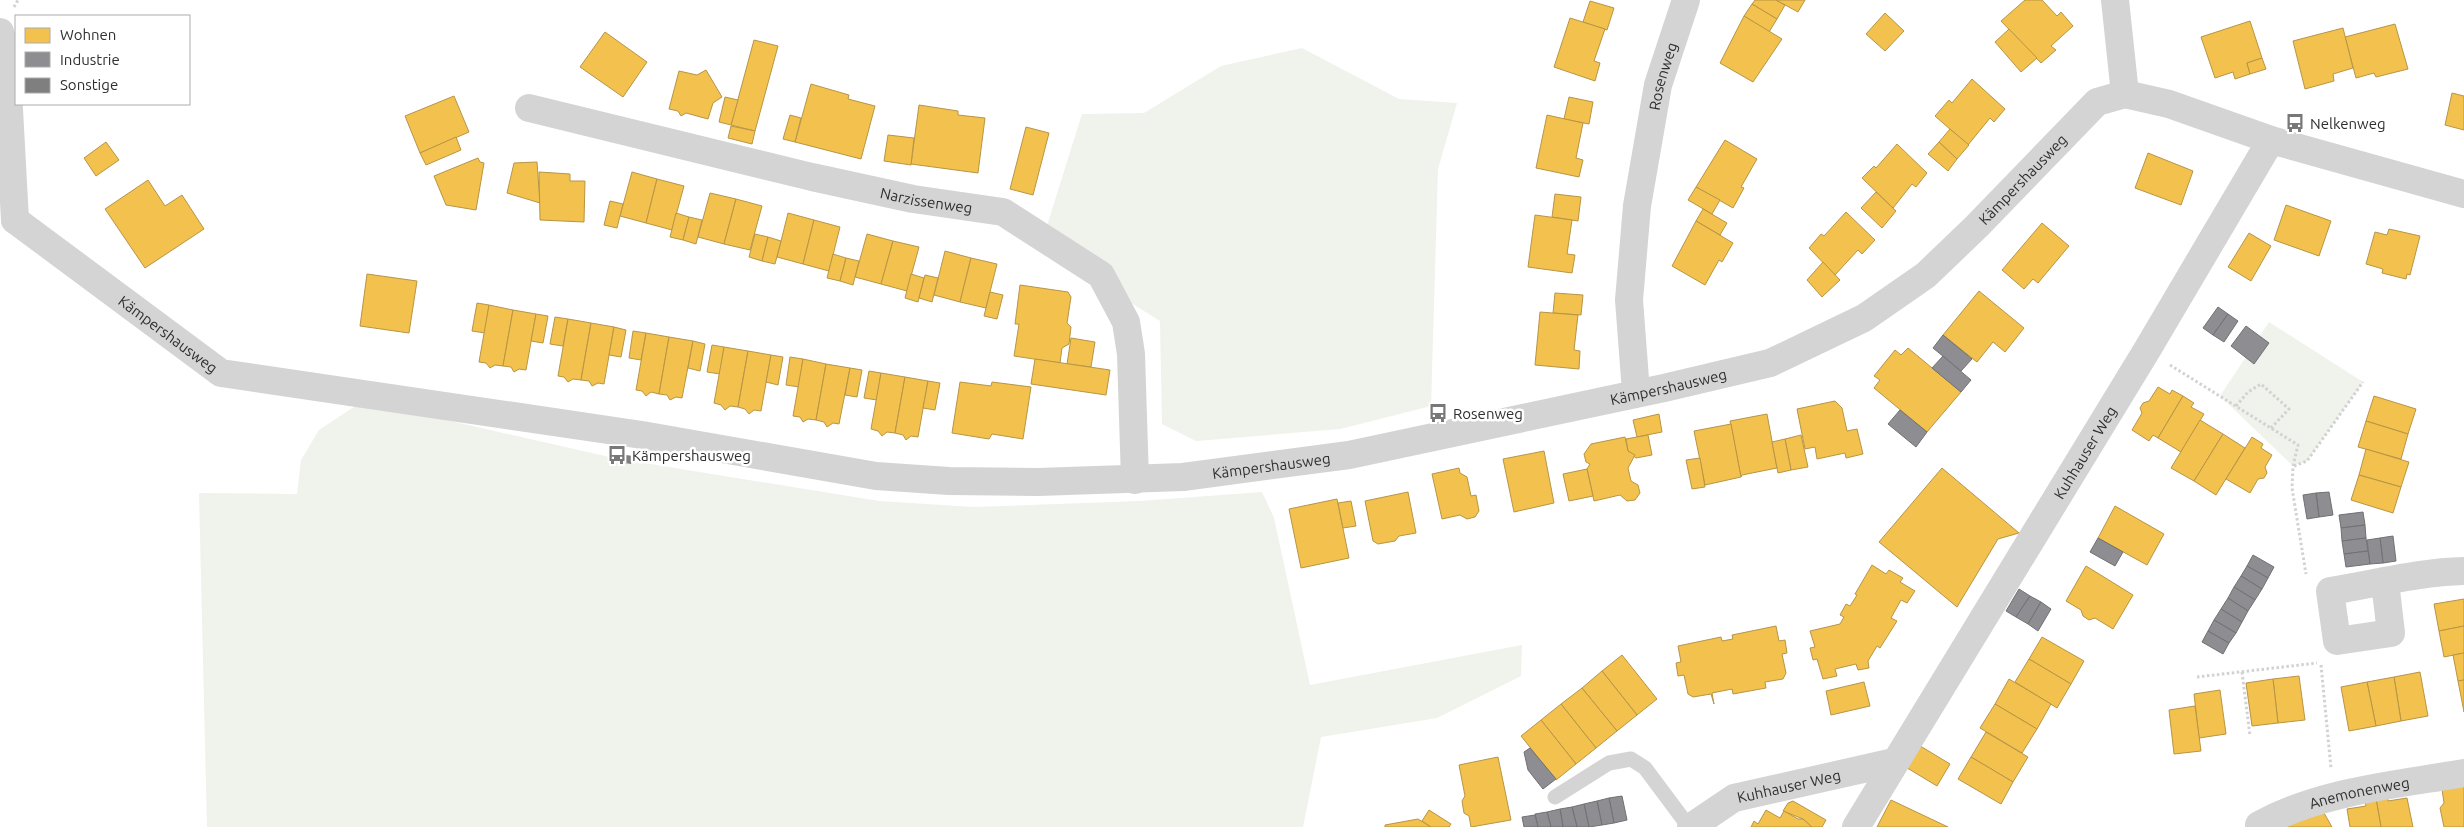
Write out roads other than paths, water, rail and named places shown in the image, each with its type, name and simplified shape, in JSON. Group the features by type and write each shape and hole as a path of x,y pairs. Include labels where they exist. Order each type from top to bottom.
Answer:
{"street":[{"name":"Rosenweg","path":"1636,392 1629,300 1637,206 1658,85 1686,0"},
{"path":"2116,0 2125,94"},
{"path":"0,32 6,54 8,220"},
{"name":"Kämpershausweg","path":"8,220 221,373 642,435 876,476 968,481 1135,480 1183,477 1350,455 1636,392 1664,388 1770,362 1864,318 1926,275 1977,226 2097,102 2125,94 2169,104 2271,140 2464,194"},
{"name":"Narzissenweg","path":"529,108 812,178 913,199 1003,212 1101,275 1126,322 1132,354 1135,480"},
{"name":"Kuhhauser Weg","path":"1856,827 2147,350 2271,140"},
{"path":"2385,582 2464,571"},
{"name":"Kuhhauser Weg","path":"1690,827 1734,798 1894,762"},
{"name":"Anemonenweg","path":"2259,825 2293,808 2334,796 2464,773"}],"lane":[{"path":"1554,797 1609,763 1631,759 1645,768 1690,827"}],"place":[{"name":"Nelkenweg","path":"2295,123"},
{"name":"Rosenweg","path":"1438,413"},
{"name":"Kämpershausweg","path":"617,455"}]}
